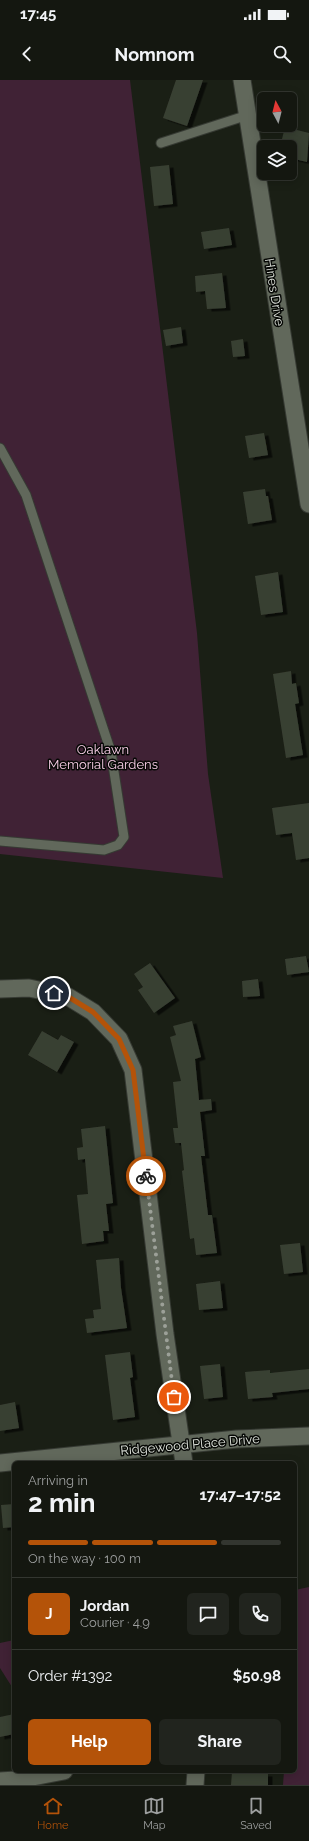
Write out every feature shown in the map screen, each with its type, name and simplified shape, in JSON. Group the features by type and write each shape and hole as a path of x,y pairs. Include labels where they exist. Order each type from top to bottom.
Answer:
{"street":[{"name":"Hines Drive","path":"242,80 305,455 309,504"},
{"path":"0,989 29,988 67,996 93,1012 119,1039 133,1070 164,1326 184,1461"},
{"name":"Ridgewood Place Drive","path":"19,1461 181,1444 274,1436 309,1436"},
{"name":"Ridgewood Place Drive","path":"0,1463 12,1462"},
{"path":"0,1781 16,1780 53,1773"},
{"path":"195,1785 196,1773"}],"lane":[{"path":"162,143 248,115"},
{"path":"0,448 26,494 111,752 124,837 118,845 104,850 0,841"}],"green space":[{"name":"Oaklawn Memorial Gardens","path":"0,80 130,80 197,633 208,774 223,878 0,854"},
{"path":"309,1587 309,1785 283,1785 284,1773 297,1773 297,1590"},
{"path":"12,1640 12,1687 0,1668 0,1643"}],"building":[{"path":"176,80 203,80 187,126 163,118"},
{"path":"297,130 309,133 307,162 297,160 297,140 282,140 284,132 297,132"},
{"path":"169,165 173,204 154,206 150,167"},
{"path":"229,228 232,245 204,249 201,232"},
{"path":"222,273 226,308 207,309 205,291 196,292 195,276"},
{"path":"181,327 183,343 166,346 163,330"},
{"path":"243,339 245,356 233,357 231,341"},
{"path":"264,433 268,455 249,458 245,436"},
{"path":"265,489 266,496 268,496 272,520 248,524 243,492"},
{"path":"278,572 283,612 261,615 255,576"},
{"path":"291,671 292,684 296,683 299,703 295,704 303,755 286,758 273,674"},
{"path":"309,803 309,858 296,860 292,833 276,835 272,808"},
{"path":"306,956 309,972 287,975 285,959"},
{"path":"150,963 175,998 154,1013 138,990 143,987 134,974"},
{"path":"258,979 260,996 243,997 242,981"},
{"path":"192,1021 201,1057 195,1059 199,1100 211,1099 212,1110 200,1112 205,1156 201,1156 208,1215 212,1215 217,1253 196,1255 194,1238 190,1239 182,1171 184,1170 181,1143 175,1143 173,1128 178,1128 173,1082 181,1081 170,1037 176,1035 173,1026"},
{"path":"42,1031 58,1040 61,1035 74,1042 57,1072 28,1055"},
{"path":"105,1126 113,1203 106,1204 109,1231 103,1231 104,1241 82,1244 77,1195 88,1194 85,1159 78,1160 77,1148 83,1147 81,1129"},
{"path":"300,1243 303,1272 284,1274 280,1245"},
{"path":"119,1258 121,1288 127,1328 87,1333 85,1319 94,1318 93,1310 101,1309 96,1260"},
{"path":"220,1281 223,1308 199,1310 196,1284"},
{"path":"130,1352 133,1377 130,1378 135,1417 113,1420 105,1355"},
{"path":"220,1364 223,1397 204,1399 200,1366"},
{"path":"309,1369 309,1389 272,1393 273,1397 248,1399 245,1372 270,1370 270,1373"},
{"path":"15,1402 19,1428 0,1431 0,1405"},
{"path":"12,1504 12,1527 3,1528 1,1505"},
{"path":"12,1714 12,1734 0,1737 0,1717"},
{"path":"232,1773 268,1774 268,1785 231,1785"}],"way so far":[{"path":"146,1176 174,1397"}],"route":[{"path":"54,993 67,996 93,1012 119,1039 133,1070 146,1176"}]}
